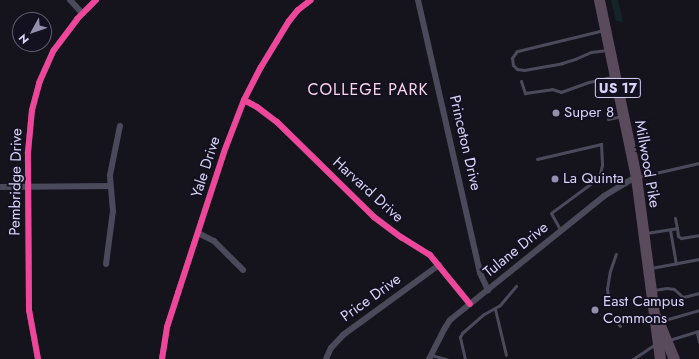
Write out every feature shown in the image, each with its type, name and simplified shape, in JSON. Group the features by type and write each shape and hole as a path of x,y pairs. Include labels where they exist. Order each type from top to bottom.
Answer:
{"highway":[{"name":"Millwood Pike","path":"599,0 636,177 647,268 662,342 660,359"},
{"name":"Millwood Pike","path":"662,342 674,359"}],"street":[{"path":"70,0 82,13"},
{"name":"Pembridge Drive","path":"38,359 29,310 28,187 30,124 39,83 54,50 67,30 96,0"},
{"name":"Yale Drive","path":"162,359 167,327 244,100 261,67 289,21 298,10 311,0"},
{"name":"Princeton Drive","path":"417,0 480,272 488,290"},
{"name":"Harvard Drive","path":"244,100 257,107 277,122 374,217 401,237 430,254 470,304"},
{"path":"106,264 113,211 110,186 112,162 120,126"},
{"name":"Tulane Drive","path":"430,357 445,328 470,304 604,196 636,177"},
{"path":"0,187 110,186"},
{"path":"198,233 214,241 243,270"},
{"name":"Price Drive","path":"326,359 331,348 344,335 438,265"}],"lane":[{"path":"606,30 517,51 512,58 513,65 517,69 524,70 562,63 591,52 610,49"},
{"path":"521,81 526,93 552,89 561,92 589,82 615,76"},
{"path":"603,96 619,92"},
{"path":"608,119 623,115"},
{"path":"537,159 602,144 602,165 597,179 551,213 561,231"},
{"path":"636,177 699,163"},
{"path":"675,218 678,236 681,238 699,235"},
{"path":"643,234 677,228"},
{"path":"670,230 676,263"},
{"path":"609,305 607,289 610,271 616,254"},
{"path":"647,268 699,259"},
{"path":"460,359 464,358 460,337 462,333 484,314 495,309 516,286"},
{"path":"651,291 667,288 674,290 683,296 699,293"},
{"path":"495,309 506,355"},
{"path":"657,317 699,310"},
{"path":"612,317 620,326"},
{"path":"633,359 662,342 698,332 699,342"},
{"path":"430,357 446,359"}],"shaded area":[{"path":"611,0 618,0 623,22 616,21"}],"cycle path":[{"path":"38,359 29,310 28,152 32,110 39,83 54,50 77,19 96,0"},
{"path":"162,359 167,327 224,152 244,100 261,67 289,21 298,10 311,0"},
{"path":"244,100 257,107 277,122 374,217 401,237 430,255 470,304"}],"place":[{"name":"Super 8","path":"556,113"},
{"name":"La Quinta","path":"555,179"},
{"name":"East Campus Commons","path":"595,310"}],"district":[{"name":"COLLEGE PARK","path":"368,90"}]}
